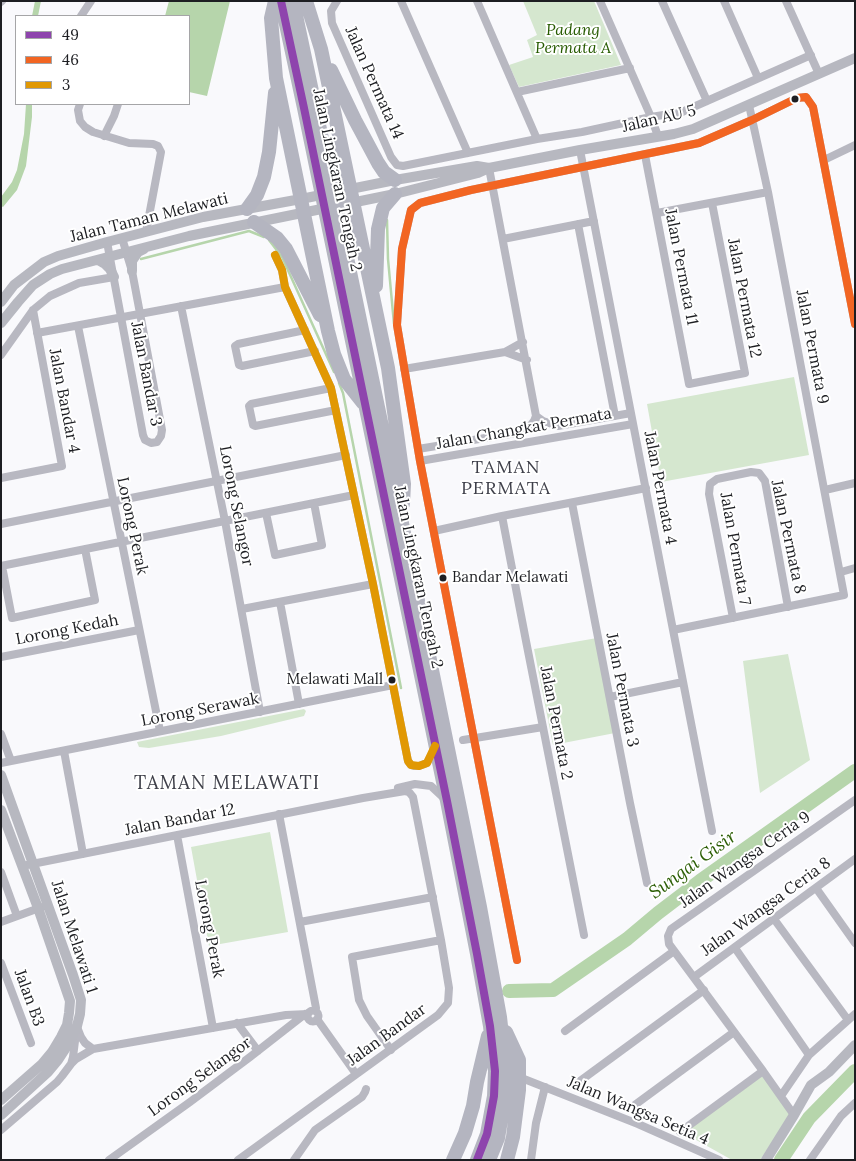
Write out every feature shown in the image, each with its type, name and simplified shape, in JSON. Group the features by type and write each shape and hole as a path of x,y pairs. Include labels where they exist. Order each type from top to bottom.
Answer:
{"highway":[{"path":"275,1 271,18 276,78 328,331 334,354 344,379 366,407"},
{"name":"Jalan Lingkaran Tengah 2","path":"281,1 310,107"},
{"name":"Jalan Lingkaran Tengah 2","path":"293,1 310,107 344,273 454,742 480,907 495,1022 494,1096 487,1134 477,1160"},
{"path":"306,1 321,48 388,368 404,484 403,528"},
{"path":"321,48 355,120 378,163 395,187 383,208 378,229 376,309"},
{"path":"247,209 257,195 264,178 269,152 276,78"},
{"path":"294,164 302,172 315,178 324,177 332,173 338,161 339,132"},
{"path":"254,222 278,238 286,249 328,331"},
{"path":"314,260 316,241 323,234 331,230 349,231 357,236 363,249"},
{"name":"Jalan Lingkaran Tengah 2","path":"344,273 366,407 477,954 506,1071 498,1138 489,1160"},
{"path":"495,1022 519,1060 519,1090 516,1118 507,1160"},
{"path":"453,1160 465,1132 473,1106 477,1082 495,1022"}],"main road":[{"name":"Jalan AU 5","path":"302,206 395,187 478,173 489,168 693,129 855,58"},
{"name":"Jalan Taman Melawati","path":"1,302 14,285 44,262 55,257 203,217 247,209 302,206"},
{"name":"Jalan Taman Melawati","path":"1,323 33,285 62,269 189,236 254,222 302,206"},
{"path":"132,271 132,261 138,252 147,247"},
{"path":"98,260 106,264 114,277"},
{"name":"Jalan Melawati 1","path":"1,775 33,864 70,1001 67,1024 52,1052 42,1064 1,1100"},
{"name":"Jalan Melawati 1","path":"1,810 22,866 43,906 81,1000 77,1026 64,1052 48,1072 3,1113"},
{"path":"766,1160 811,1085 830,1072 855,1045"}],"street":[{"path":"82,15 91,1"},
{"name":"Jalan Permata 14","path":"337,1 331,11 332,23 391,156 397,165 403,166 468,153"},
{"path":"401,1 468,153 682,112 810,55"},
{"path":"600,1 658,136"},
{"path":"662,1 707,102"},
{"path":"724,1 758,78"},
{"path":"787,1 819,74"},
{"path":"478,2 537,140"},
{"path":"516,92 630,68"},
{"path":"517,960 420,461 404,369 398,326 402,250 411,210 420,203 493,186 700,143 797,98 806,97 813,107 855,324"},
{"path":"80,105 78,110 80,121 85,128 129,143 158,146 161,152 146,232"},
{"path":"104,136 118,105"},
{"name":"Jalan Permata 9","path":"748,105 768,192 844,595 788,607"},
{"path":"824,160 855,145"},
{"name":"Jalan Permata 4","path":"580,150 712,831"},
{"name":"Jalan Permata 11","path":"645,155 689,384"},
{"path":"489,168 527,360 536,416"},
{"path":"657,213 768,192"},
{"name":"Jalan Permata 12","path":"689,384 745,373 712,203"},
{"path":"503,238 594,221"},
{"path":"578,224 615,416"},
{"name":"Jalan Bandar 3","path":"107,242 143,435 145,440 151,443 157,442 162,430 132,271 122,238"},
{"path":"275,255 282,270 285,287 331,388 373,584 408,761 411,765 419,766 427,763 436,746"},
{"path":"1,355 33,310 50,296 79,283 114,277"},
{"path":"37,333 285,287"},
{"name":"Lorong Selangor","path":"181,306 225,521 260,712"},
{"name":"Jalan Bandar 4","path":"1,478 62,466 33,310"},
{"name":"Lorong Perak","path":"78,326 160,731"},
{"path":"305,330 238,344 235,346 239,365 242,366 315,351"},
{"path":"404,369 505,352 523,342"},
{"path":"505,352 527,360"},
{"path":"331,388 251,404 249,406 253,425 336,410"},
{"name":"Jalan Changkat Permata","path":"418,449 522,432 531,425 536,416 543,421 558,426 631,413"},
{"name":"Jalan Changkat Permata","path":"420,461 633,424"},
{"path":"1,524 346,455"},
{"name":"Jalan Permata 7","path":"733,618 709,494 710,484 717,479 752,472 759,473"},
{"name":"Jalan Permata 8","path":"759,473 765,481 788,607"},
{"path":"825,490 855,483"},
{"path":"434,531 646,488"},
{"path":"85,549 95,600 12,618 2,566 85,549 225,521 314,504 354,495"},
{"name":"Jalan Permata 3","path":"572,503 647,883"},
{"path":"266,513 275,555 322,546 314,504"},
{"name":"Jalan Permata 2","path":"502,516 584,935"},
{"path":"841,572 855,568"},
{"path":"242,609 373,584"},
{"path":"280,602 299,704"},
{"path":"673,630 788,607"},
{"name":"Lorong Kedah","path":"1,657 139,630"},
{"path":"610,697 683,682"},
{"name":"Lorong Serawak","path":"1,763 393,685"},
{"path":"454,742 543,727"},
{"path":"1,734 11,761"},
{"path":"64,751 83,854"},
{"path":"362,798 378,792 415,784 431,786 447,801"},
{"path":"362,798 405,791 411,795 423,785"},
{"name":"Jalan Bandar","path":"238,1160 438,1015 448,1003 449,988 441,940 411,795"},
{"name":"Jalan Bandar 12","path":"22,866 362,798"},
{"name":"Jalan Wangsa Ceria 9","path":"674,951 669,944 668,936 672,929 855,800"},
{"path":"280,814 316,1008 311,1015 356,1074"},
{"name":"Lorong Perak","path":"177,835 213,1028"},
{"name":"Jalan Wangsa Ceria 8","path":"694,977 855,859"},
{"path":"1,872 17,916"},
{"path":"816,888 855,943"},
{"path":"300,922 433,897"},
{"path":"1,922 43,906"},
{"path":"774,919 848,1020"},
{"path":"391,1050 367,1016 359,1000 352,957 441,940"},
{"path":"735,948 809,1056"},
{"path":"565,1031 674,951 794,1115"},
{"name":"Jalan B3","path":"1,963 31,1043"},
{"path":"580,1081 704,990"},
{"name":"Lorong Selangor","path":"70,1064 93,1049 286,1014 311,1015"},
{"path":"781,1096 809,1056 855,1014"},
{"name":"Lorong Selangor","path":"109,1160 258,1051 311,1015"},
{"path":"237,1023 258,1051"},
{"path":"77,1026 85,1043 93,1049"},
{"path":"1,1130 56,1082 70,1064 73,1057 77,1026"},
{"path":"632,1107 734,1032"},
{"path":"680,1132 763,1071"},
{"name":"Jalan Wangsa Setia 4","path":"519,1077 638,1124 719,1160"},
{"path":"531,1160 536,1123 545,1087"},
{"path":"294,1160 315,1130 362,1096 366,1089"},
{"path":"810,1160 841,1116 855,1103"},
{"path":"3,1113 22,1112"}],"green space":[{"name":"Padang Permata A","path":"523,1 594,1 621,65 519,87 509,65 533,57 527,40 537,35"},
{"path":"794,377 809,455 661,482 647,404"},
{"path":"597,638 615,733 553,745 534,649"},
{"path":"788,654 810,760 760,793 743,661"},
{"path":"304,709 306,711 304,716 221,736 149,748 139,747 137,742"},
{"path":"270,832 288,932 209,946 191,847"},
{"path":"762,1073 792,1112 760,1160 732,1160 682,1132"}],"shaded area":[{"path":"35,1 41,1 38,15 32,15"},
{"path":"169,1 230,1 207,96 190,92 190,15 165,15"},
{"path":"26,105 32,105 26,166 17,190 3,207 1,206 1,197 12,182 17,170 24,134"}],"waterway":[{"path":"387,220 388,259 394,324"},
{"path":"141,259 249,231 264,237"},
{"path":"269,240 282,257 334,372"},
{"path":"339,383 343,393 401,688"},
{"name":"Sungai Gisir","path":"509,991 553,990 627,939 700,881 855,771"},
{"path":"781,1160 809,1118 855,1071"}],"transit line":[{"name":"49","path":"281,1 447,801 490,1026 495,1071 494,1096 487,1134 477,1160"},
{"name":"46","path":"517,960 420,461 397,325 402,249 411,210 420,203 471,190 699,143 797,98 806,97 813,107 855,324"},
{"name":"3","path":"275,255 282,270 285,287 331,388 373,584 408,761 411,765 419,766 427,763 435,746"}],"place":[{"name":"Bandar Melawati","path":"443,578"},
{"name":"Melawati Mall","path":"392,680"}],"district":[{"name":"TAMAN PERMATA","path":"506,478"},
{"name":"TAMAN MELAWATI","path":"227,784"}]}
